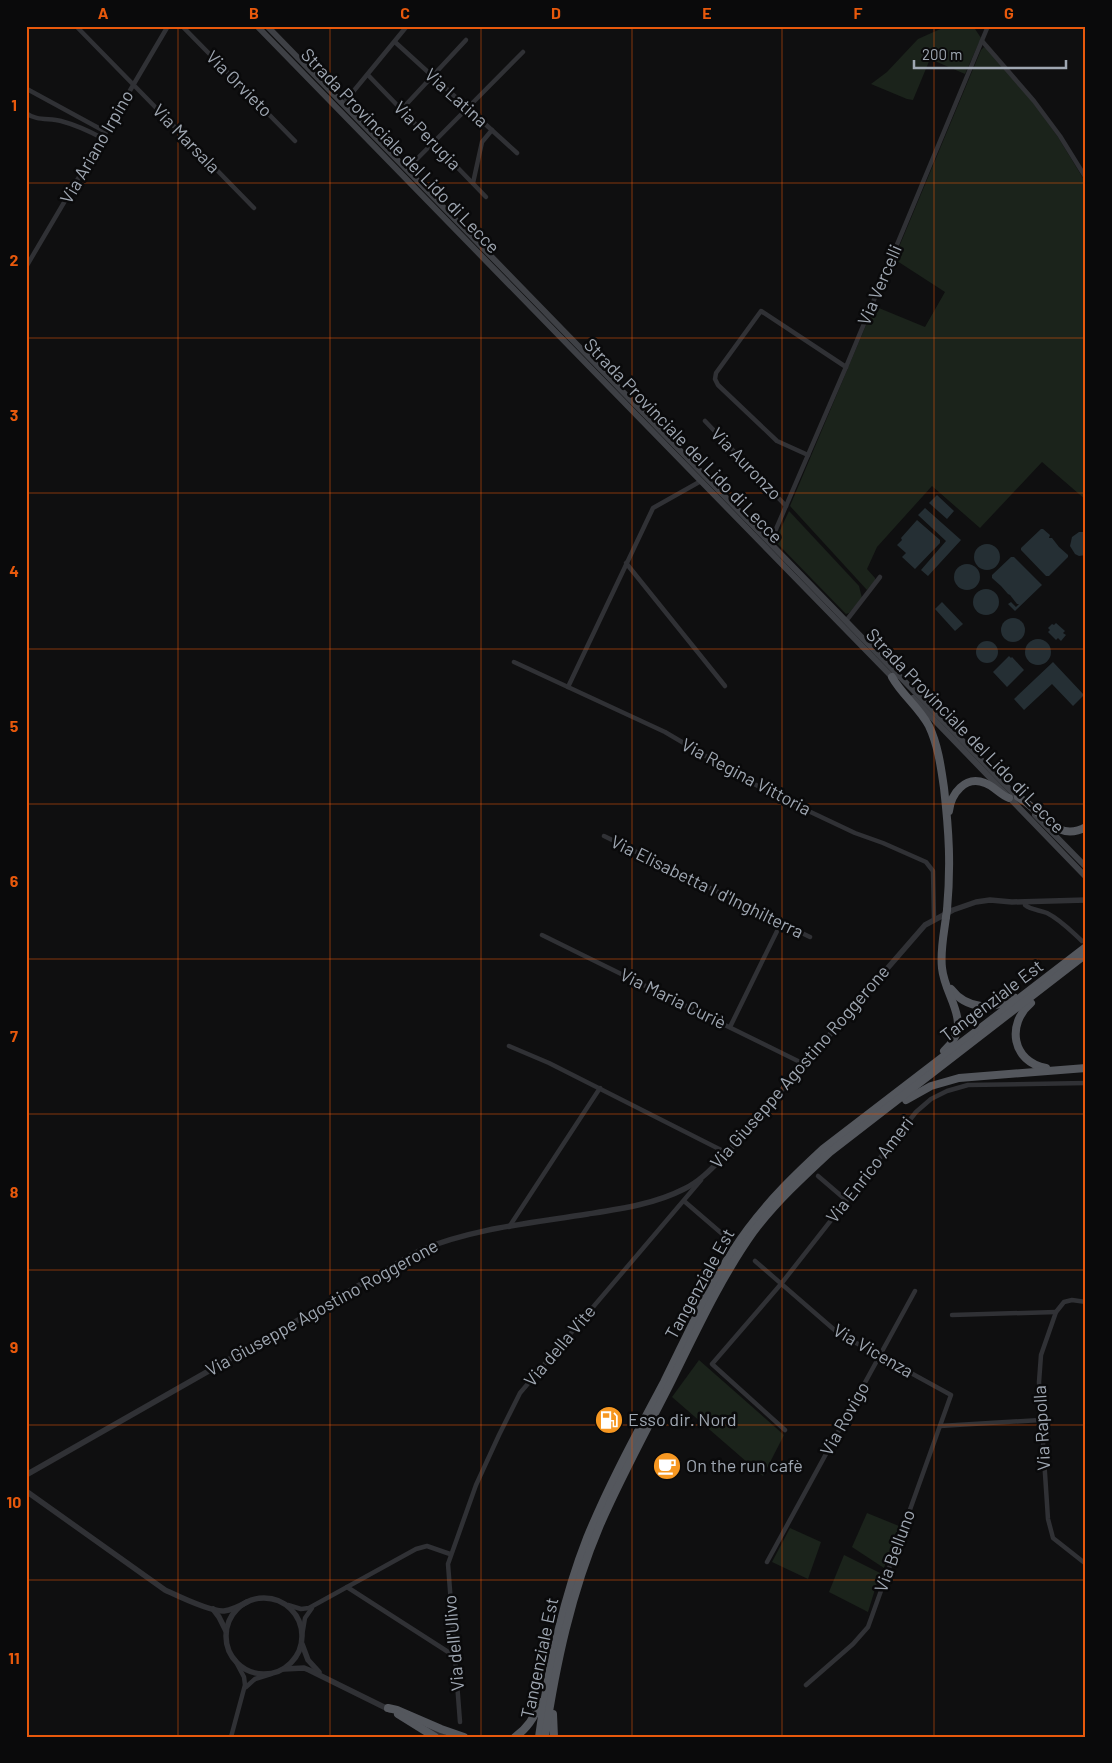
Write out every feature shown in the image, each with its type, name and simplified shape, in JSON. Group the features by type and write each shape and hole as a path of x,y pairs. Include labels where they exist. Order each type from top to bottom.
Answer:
{"highway":[{"path":"892,677 897,687 921,712 934,738 940,761 948,823 950,864 941,962 945,985 957,1012 957,1032 951,1044 921,1069 916,1078"},
{"path":"948,823 951,799 960,788 971,782 983,782 1009,798"},
{"path":"1018,798 1027,802 1046,822 1060,830 1075,831 1086,827"},
{"name":"Tangenziale Est","path":"545,1737 558,1659 569,1613 600,1526 712,1300 730,1268 755,1231 802,1177 830,1152 1056,975 1084,944"},
{"name":"Tangenziale Est","path":"539,1737 560,1623 578,1562 598,1512 723,1267 747,1230 771,1200 823,1149 916,1078 1086,954"},
{"path":"944,978 959,999 985,1007 1008,1001 1040,979 1056,975"},
{"path":"1056,975 1047,990 1023,1011 1017,1022 1015,1034 1022,1054 1031,1063 1044,1068 1066,1069"},
{"path":"873,1119 890,1111 921,1090 959,1078 1086,1068"},
{"path":"515,1737 526,1728 536,1714 551,1653 554,1648"},
{"path":"554,1737 553,1710 558,1659"},
{"path":"388,1708 464,1737"},
{"path":"396,1713 434,1737"}],"main road":[{"name":"Strada Provinciale del Lido di Lecce","path":"257,26 347,113 1085,877"},
{"name":"Strada Provinciale del Lido di Lecce","path":"267,26 334,100 343,104 347,113 407,169 428,193 1086,867"}],"street":[{"name":"Via Marsala","path":"76,26 254,208"},
{"name":"Via Ariano Irpino","path":"26,267 168,26"},
{"name":"Via Orvieto","path":"182,26 295,141"},
{"path":"343,104 407,26"},
{"name":"Via Vercelli","path":"770,543 846,367 988,26"},
{"path":"401,110 466,40"},
{"path":"982,40 1034,101 1060,136 1086,178"},
{"name":"Via Latina","path":"395,42 518,153"},
{"path":"407,169 523,52"},
{"name":"Via Perugia","path":"368,75 486,197"},
{"path":"27,89 106,132"},
{"path":"26,113 38,119 59,121 78,126 102,138"},
{"path":"472,183 482,142 492,130"},
{"path":"808,455 777,441 718,385 715,379 716,373 761,312 846,367"},
{"name":"Via Auronzo","path":"705,421 786,506"},
{"path":"568,687 653,508 701,481"},
{"path":"626,563 725,686"},
{"path":"846,621 880,577"},
{"name":"Via Regina Vittoria","path":"514,662 665,732 748,780 800,807 855,833 926,862 933,871 934,920"},
{"name":"Via Elisabetta I d'Inghilterra","path":"604,836 810,937"},
{"path":"1083,900 1086,893"},
{"name":"Via Giuseppe Agostino Roggerone","path":"26,1475 421,1250 472,1233 612,1210 657,1200 684,1189 707,1174 727,1153 918,931 934,920 976,902 990,900 1024,902 1083,900"},
{"path":"1024,902 1028,908 1049,914 1067,927 1084,944"},
{"path":"730,1027 781,923"},
{"name":"Via Maria Curiè","path":"542,934 804,1064"},
{"path":"509,1046 600,1088 727,1153"},
{"name":"Via Enrico Ameri","path":"785,1430 712,1364 781,1284 916,1112 931,1099 947,1091 968,1085 1086,1083"},
{"path":"509,1227 600,1088"},
{"name":"Via della Vite","path":"450,1554 476,1485 498,1435 520,1393 707,1174"},
{"path":"818,1176 846,1200"},
{"path":"684,1201 727,1238"},
{"name":"Via Vicenza","path":"755,1261 838,1333 951,1395"},
{"name":"Via Rovigo","path":"767,1562 915,1291"},
{"path":"952,1315 1056,1312 1064,1302 1072,1300 1086,1302"},
{"name":"Via Rapolla","path":"1056,1312 1039,1366 1048,1519 1053,1538 1086,1564"},
{"name":"Via Belluno","path":"806,1685 853,1644 868,1626 951,1395"},
{"path":"940,1426 1041,1420"},
{"path":"26,1491 165,1590 211,1608 227,1611 247,1602 266,1598 278,1600 288,1606 296,1615 300,1624 302,1643 308,1660 316,1670 327,1678"},
{"path":"288,1606 304,1609 317,1604 416,1550 427,1546 450,1554"},
{"name":"Via dell'Ulivo","path":"450,1554 448,1564 460,1722"},
{"path":"348,1587 456,1656"},
{"path":"226,1633 232,1615 247,1602"},
{"path":"302,1636 308,1613 317,1604"},
{"path":"211,1608 217,1613 226,1633 227,1644 244,1677 245,1689"},
{"path":"282,1670 296,1658 302,1643"},
{"path":"235,1660 247,1670 259,1674 271,1674"},
{"path":"231,1737 245,1689 251,1681 282,1670 304,1668 444,1737"}],"shaded area":[{"path":"947,26 973,26 981,38 965,74 930,59 913,100 871,84 887,72 918,39"},
{"path":"984,47 1033,102 1058,137 1086,183 1086,500 1042,462 980,528 932,486 877,547 867,569 875,578 875,581 867,590 790,506 874,306 925,327 945,292 894,259 981,50"},
{"path":"937,495 954,511 947,519 929,503"},
{"path":"925,508 961,540 928,576 921,570 946,541 918,515"},
{"path":"789,511 859,586 862,598 849,613 846,614 775,541"},
{"path":"917,520 940,540 940,543 915,569 902,557 906,553 897,545"},
{"path":"1041,529 1050,535 1049,538 1052,538 1068,555 1049,576 1046,576 1021,550"},
{"path":"1079,532 1086,532 1086,555 1079,556 1075,554 1070,546 1072,537"},
{"path":"987,544 996,548 1000,557 996,566 987,570 978,566 974,557 978,548"},
{"path":"1011,557 1014,557 1042,585 1015,611 1008,604 1011,602 1016,607 1019,604 992,578 992,575"},
{"path":"967,564 976,568 980,577 976,586 967,590 958,586 954,577 958,568"},
{"path":"986,589 995,593 999,602 995,611 986,615 977,611 973,602 977,593"},
{"path":"942,602 963,624 955,631 935,609"},
{"path":"1013,618 1022,621 1025,630 1022,639 1013,642 1004,639 1001,630 1004,621"},
{"path":"1056,623 1065,631 1063,633 1066,635 1061,641 1058,638 1056,640 1048,632 1050,630 1048,628"},
{"path":"1038,639 1047,643 1051,652 1047,661 1038,665 1029,661 1025,652 1029,643"},
{"path":"987,641 995,644 998,652 995,660 987,663 979,660 976,652 979,644"},
{"path":"1009,656 1024,670 1007,687 993,672"},
{"path":"1053,662 1084,695 1073,706 1052,684 1024,710 1014,699"},
{"path":"699,1360 784,1435 763,1476 672,1397"},
{"path":"867,1513 899,1526 884,1568 852,1547"},
{"path":"790,1528 821,1542 808,1579 772,1562"},
{"path":"844,1555 880,1573 868,1612 829,1592"}],"place":[{"name":"Esso dir. Nord","path":"609,1420"},
{"name":"On the run cafè","path":"667,1466"}]}
